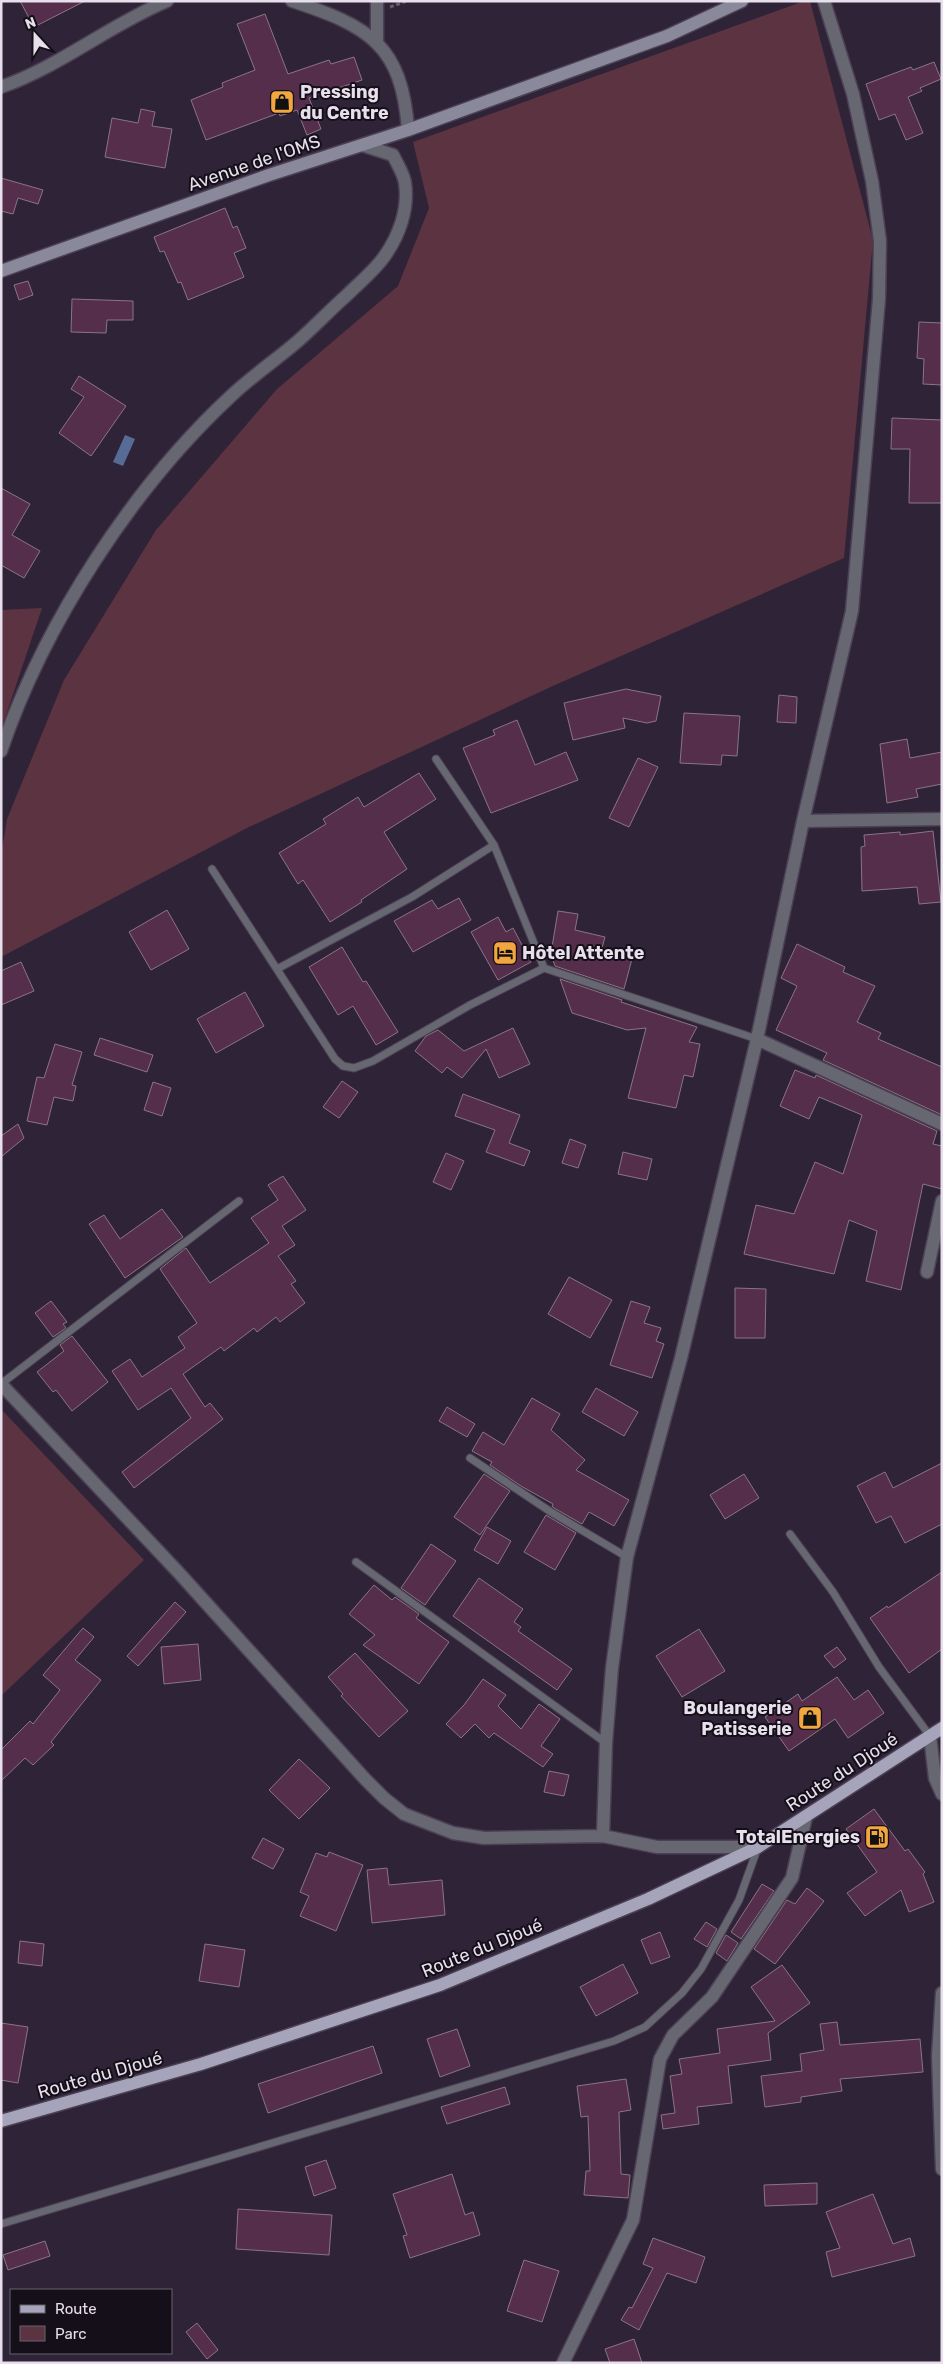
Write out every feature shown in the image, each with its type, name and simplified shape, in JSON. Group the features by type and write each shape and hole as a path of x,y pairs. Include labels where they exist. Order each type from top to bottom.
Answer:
{"main road":[{"name":"Route du Djoué","path":"1,2121 202,2064 440,1985 648,1899 758,1847 942,1728"}],"street":[{"path":"1,87 68,54 146,10 167,1"},
{"path":"292,1 337,18 377,42 389,57 400,78 406,100 408,130"},
{"path":"377,1 377,42"},
{"name":"Avenue de l'OMS","path":"1,271 269,175 408,130 667,36 742,1"},
{"path":"602,1836 606,1743 612,1668 627,1557 681,1358 757,1039 803,821 852,611 879,299 880,251 872,182 855,104 824,1"},
{"path":"1,750 14,714 66,609 90,568 147,489 179,449 231,396 297,342 384,258 397,235 405,210 405,182 393,156 362,145"},
{"path":"803,821 942,819"},
{"path":"757,1039 942,1124"},
{"path":"927,1272 942,1201"},
{"path":"1,1384 179,1572 365,1779 404,1814 454,1833 484,1838 602,1836 658,1847 758,1847"},
{"path":"930,1736 935,1778 942,1794"},
{"path":"563,2363 633,2220 660,2059 674,2035 712,1997 792,1878 806,1817"},
{"path":"942,1993 938,2056 942,2169"}],"lane":[{"path":"436,759 494,845 544,968"},
{"path":"277,969 412,897 494,845"},
{"path":"212,869 335,1059 343,1066 354,1068 373,1061 470,1005 544,968 757,1039"},
{"path":"1,1384 239,1201"},
{"path":"470,1458 551,1512 627,1557"},
{"path":"790,1534 832,1592 879,1667 930,1736"},
{"path":"356,1562 606,1743"},
{"path":"1,2224 614,2041 645,2027 682,1993 701,1968 739,1900 758,1847"}],"green space":[{"path":"804,1 810,1 873,240 844,558 555,685 247,828 1,957 1,856 7,819 64,680 156,530 277,389 398,286 429,208 413,142"},
{"path":"42,608 1,730 1,610"},
{"path":"1,1409 144,1560 1,1696"}],"water":[{"path":"125,435 135,439 123,466 113,462"}],"building":[{"path":"20,1 85,1 34,27"},
{"path":"265,14 288,74 329,60 331,64 354,57 362,80 309,98 321,129 307,135 297,110 280,116 279,113 206,140 191,100 223,87 222,83 255,70 237,24"},
{"path":"934,62 941,79 920,88 922,91 908,97 923,133 906,140 895,114 879,120 866,84 911,67 913,70"},
{"path":"141,109 155,112 152,126 172,129 165,168 105,157 112,118 138,123"},
{"path":"1,178 43,190 38,204 18,198 13,214 1,211"},
{"path":"225,208 233,228 237,226 246,248 234,253 244,277 188,300 181,282 178,283 164,251 160,252 154,237"},
{"path":"28,281 33,295 19,300 14,285"},
{"path":"72,299 133,301 133,320 107,320 106,333 71,332"},
{"path":"919,322 942,323 942,385 923,384 924,359 917,358"},
{"path":"79,376 126,406 91,456 59,433 84,397 71,389"},
{"path":"892,418 942,420 942,503 909,503 910,449 891,449"},
{"path":"1,488 30,504 12,535 40,551 24,578 1,565"},
{"path":"626,689 661,696 656,721 647,723 623,718 625,728 573,740 564,703"},
{"path":"779,695 797,697 796,723 777,722"},
{"path":"684,713 740,716 737,756 722,755 721,765 680,763"},
{"path":"517,720 535,765 566,752 578,780 491,813 463,748 495,735 493,730"},
{"path":"907,739 910,758 942,752 942,784 916,789 918,797 887,803 880,744"},
{"path":"638,758 658,767 629,827 609,818"},
{"path":"419,773 436,799 384,832 407,869 361,900 362,902 330,922 303,880 298,884 279,853 326,824 323,819 358,797 364,807"},
{"path":"933,831 941,902 919,904 917,887 862,891 861,847 865,846 864,835 900,832 900,835"},
{"path":"459,898 471,920 413,952 394,921 432,900 438,909"},
{"path":"167,910 189,949 151,970 129,932"},
{"path":"558,911 578,914 575,930 605,937 602,948 633,955 624,989 555,966 553,960 550,959"},
{"path":"498,917 506,932 513,928 531,962 498,980 471,932"},
{"path":"797,944 845,967 843,972 875,986 857,1022 881,1033 878,1039 942,1067 942,1115 823,1060 827,1053 776,1030 797,986 781,978"},
{"path":"342,947 363,982 366,981 398,1032 376,1045 353,1006 338,1015 309,967"},
{"path":"21,962 34,991 1,1005 1,971"},
{"path":"560,979 622,1000 621,1002 697,1027 689,1042 700,1044 693,1077 684,1075 676,1108 628,1098 646,1028 627,1030 572,1013"},
{"path":"245,992 264,1026 216,1053 197,1019"},
{"path":"513,1028 530,1064 499,1078 486,1049 462,1078 447,1067 442,1073 415,1051 426,1036 438,1030 464,1051"},
{"path":"100,1038 153,1055 147,1072 94,1055"},
{"path":"55,1044 82,1052 72,1085 76,1086 73,1101 54,1097 47,1125 27,1121 37,1077 44,1078"},
{"path":"795,1070 815,1078 816,1075 937,1131 933,1144 942,1146 942,1189 923,1184 901,1290 866,1281 877,1231 849,1220 834,1274 744,1254 756,1205 794,1214 815,1162 843,1174 862,1115 819,1097 809,1119 780,1106"},
{"path":"342,1081 358,1092 339,1118 323,1107"},
{"path":"153,1082 171,1088 162,1116 144,1110"},
{"path":"463,1094 520,1115 509,1143 530,1151 524,1166 486,1152 495,1130 455,1116"},
{"path":"18,1124 24,1138 1,1157 1,1136"},
{"path":"570,1139 586,1145 578,1168 562,1163"},
{"path":"623,1152 652,1159 647,1180 618,1174"},
{"path":"446,1153 464,1161 451,1190 433,1182"},
{"path":"283,1176 306,1210 282,1226 295,1245 278,1256 296,1281 291,1284 305,1303 280,1322 276,1317 257,1332 254,1328 224,1351 221,1347 183,1374 205,1407 210,1403 223,1419 134,1488 122,1472 191,1418 171,1388 138,1410 112,1371 130,1359 142,1377 185,1348 178,1337 197,1323 160,1269 186,1248 210,1283 269,1243 251,1218 278,1200 268,1185"},
{"path":"162,1209 183,1237 125,1278 89,1224 104,1215 120,1239"},
{"path":"569,1277 612,1300 590,1338 548,1314"},
{"path":"735,1288 766,1289 765,1338 735,1338"},
{"path":"51,1301 67,1322 63,1324 66,1328 53,1337 35,1313"},
{"path":"631,1301 650,1307 644,1323 661,1328 656,1341 664,1344 652,1378 610,1365"},
{"path":"72,1336 108,1382 72,1411 56,1390 53,1392 37,1372 64,1351 60,1345"},
{"path":"596,1388 638,1412 624,1436 582,1412"},
{"path":"532,1398 560,1414 551,1430 585,1460 576,1470 629,1500 614,1526 589,1512 582,1524 554,1508 553,1504 521,1486 490,1465 492,1462 472,1451 483,1432 504,1445"},
{"path":"447,1407 475,1424 467,1437 439,1421"},
{"path":"942,1463 942,1524 905,1543 891,1516 876,1523 857,1486 885,1472 893,1488"},
{"path":"484,1474 510,1491 480,1535 454,1517"},
{"path":"744,1474 759,1498 725,1519 710,1495"},
{"path":"546,1515 576,1533 555,1570 524,1552"},
{"path":"487,1527 511,1541 498,1564 474,1550"},
{"path":"431,1544 456,1561 425,1605 401,1588"},
{"path":"942,1572 942,1649 909,1673 870,1618"},
{"path":"479,1578 523,1609 514,1622 521,1627 518,1631 572,1669 557,1690 453,1616"},
{"path":"374,1585 392,1600 395,1597 419,1614 416,1618 449,1642 419,1684 363,1645 375,1635 349,1614"},
{"path":"175,1602 186,1612 138,1666 127,1656"},
{"path":"83,1628 94,1637 75,1660 101,1680 51,1742 54,1745 33,1765 25,1758 1,1781 1,1750 30,1721 33,1724 60,1690 43,1675"},
{"path":"699,1629 725,1671 682,1697 656,1656"},
{"path":"198,1644 201,1680 164,1684 161,1647"},
{"path":"837,1647 846,1659 834,1668 824,1656"},
{"path":"355,1653 408,1711 379,1737 341,1696 343,1694 328,1677"},
{"path":"837,1677 854,1700 868,1690 884,1713 848,1738 835,1719 789,1751 765,1717 798,1694 802,1701"},
{"path":"483,1679 506,1695 498,1706 521,1729 539,1704 560,1719 541,1746 553,1754 543,1767 494,1733 489,1738 475,1724 461,1738 446,1724 464,1705"},
{"path":"299,1759 330,1788 299,1819 269,1790"},
{"path":"549,1771 569,1775 564,1796 544,1792"},
{"path":"874,1809 905,1851 908,1849 925,1872 923,1874 934,1902 909,1912 901,1890 865,1916 847,1893 877,1872 846,1829"},
{"path":"263,1838 284,1849 273,1869 252,1858"},
{"path":"329,1852 363,1865 336,1931 300,1916 309,1896 300,1892 316,1853 327,1857"},
{"path":"387,1868 389,1885 442,1880 445,1915 372,1923 367,1870"},
{"path":"762,1884 774,1891 741,1939 731,1932"},
{"path":"807,1888 824,1901 775,1964 754,1949 787,1900 795,1904"},
{"path":"706,1922 717,1929 707,1947 694,1939"},
{"path":"660,1932 670,1957 651,1964 641,1940"},
{"path":"726,1935 738,1943 727,1961 716,1953"},
{"path":"20,1941 44,1944 42,1966 18,1963"},
{"path":"205,1944 245,1950 239,1987 199,1981"},
{"path":"623,1964 638,1993 596,2016 580,1987"},
{"path":"782,1965 810,2003 768,2033 771,2060 728,2066 732,2103 697,2107 699,2124 663,2129 661,2115 675,2113 670,2076 682,2074 679,2059 720,2053 717,2029 775,2021 751,1987"},
{"path":"837,2022 840,2045 920,2039 923,2072 840,2079 842,2091 801,2097 801,2102 765,2107 761,2076 802,2071 800,2054 824,2050 820,2024"},
{"path":"1,2023 28,2027 18,2083 1,2080"},
{"path":"457,2029 470,2066 440,2077 427,2039"},
{"path":"373,2046 382,2073 268,2113 258,2084"},
{"path":"626,2079 631,2110 619,2112 621,2174 630,2175 628,2198 584,2195 586,2171 590,2171 588,2116 581,2117 577,2086"},
{"path":"505,2087 510,2104 447,2124 441,2107"},
{"path":"326,2160 336,2188 314,2196 305,2167"},
{"path":"452,2174 465,2215 473,2212 480,2235 410,2258 403,2236 407,2235 393,2194"},
{"path":"817,2183 817,2204 765,2206 764,2185"},
{"path":"873,2194 893,2244 910,2238 915,2256 832,2277 826,2252 840,2248 826,2212"},
{"path":"238,2209 332,2215 329,2255 236,2249"},
{"path":"653,2238 705,2257 696,2283 667,2273 639,2330 621,2320 629,2307 632,2308 653,2268 643,2264"},
{"path":"45,2241 50,2256 8,2270 3,2255"},
{"path":"524,2260 559,2271 542,2322 507,2311"},
{"path":"197,2323 218,2350 207,2359 186,2332"},
{"path":"634,2339 642,2363 610,2363 605,2349"}],"place":[{"name":"Pressing du Centre","path":"282,102"},
{"name":"Hôtel Attente","path":"505,953"},
{"name":"Boulangerie Patisserie","path":"810,1718"},
{"name":"TotalEnergies","path":"877,1837"}]}
